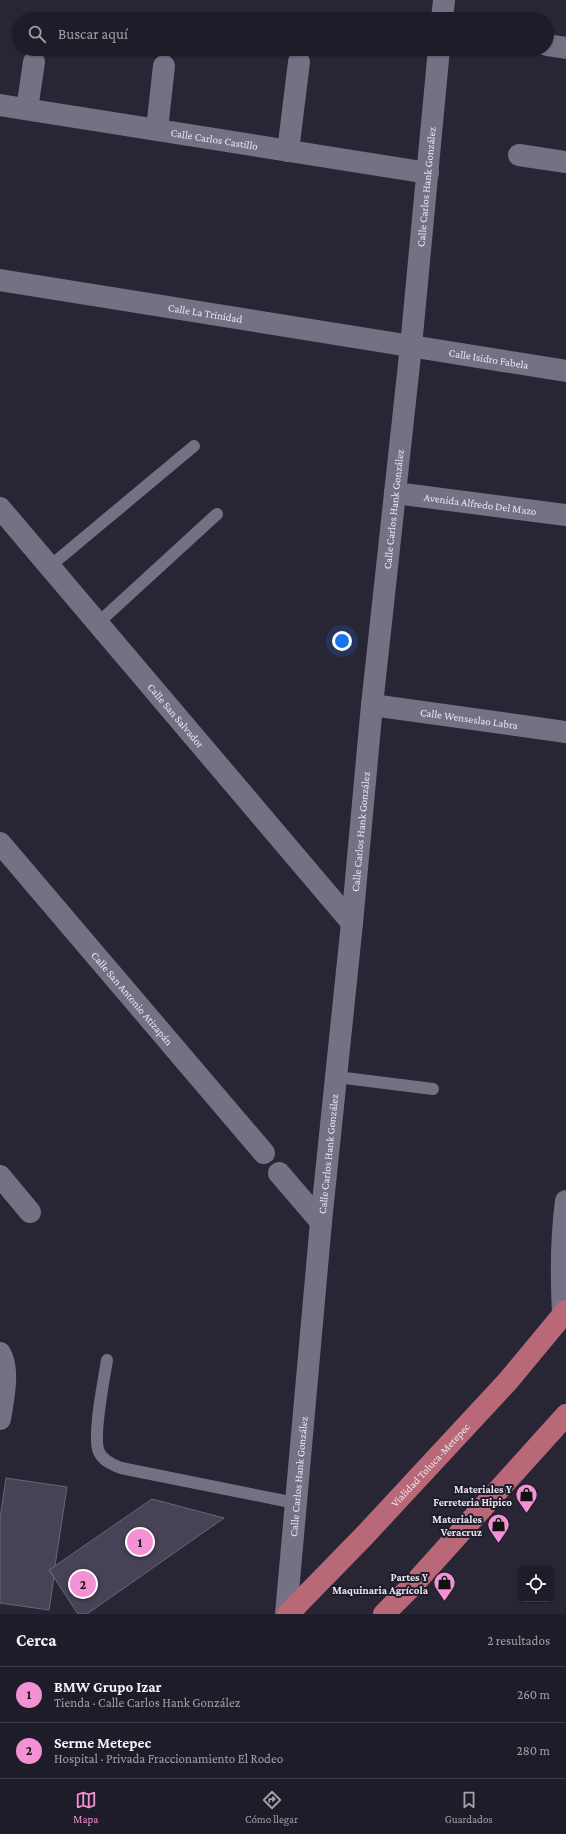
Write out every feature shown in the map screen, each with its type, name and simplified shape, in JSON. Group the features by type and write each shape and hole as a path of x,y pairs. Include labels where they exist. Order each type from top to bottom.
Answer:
{"highway":[{"name":"Vialidad Toluca-Metepec","path":"286,1614 365,1535 508,1381 564,1313"},
{"path":"384,1614 412,1586 566,1415"}],"street":[{"path":"443,12 444,0"},
{"path":"554,46 566,48"},
{"name":"Calle Carlos Hank González","path":"286,1614 321,1222 352,923 372,705 411,346 438,56"},
{"path":"27,109 34,62"},
{"path":"288,151 300,62"},
{"path":"157,129 164,66"},
{"name":"Calle Carlos Castillo","path":"0,105 428,173"},
{"path":"519,155 566,162"},
{"name":"Calle La Trinidad","path":"0,280 411,346"},
{"name":"Calle Isidro Fabela","path":"411,346 566,371"},
{"name":"Avenida Alfredo Del Mazo","path":"395,493 566,515"},
{"name":"Calle San Salvador","path":"0,508 352,923"},
{"name":"Calle Wenseslao Labra","path":"372,705 566,732"},
{"name":"Calle San Antonio Atizapán","path":"0,843 264,1153"},
{"path":"279,1173 321,1222"},
{"path":"0,1176 30,1212"},
{"path":"564,1313 561,1267 562,1226 566,1201"},
{"path":"0,1353 4,1359 5,1371 0,1419"}],"lane":[{"path":"50,567 194,446"},
{"path":"98,623 217,514"},
{"path":"336,1077 433,1089"},
{"path":"107,1360 97,1437 99,1452 107,1462 121,1468 295,1503"}],"building":[{"path":"6,1478 67,1487 55,1566 49,1570 54,1577 49,1610 0,1603 0,1519"},
{"path":"152,1499 224,1518 87,1614 78,1614 49,1570"}],"place":[{"name":"Materiales Y Ferreteria Hipico","path":"527,1514"},
{"name":"BMW Grupo Izar","path":"140,1542"},
{"name":"Materiales Veracruz","path":"498,1544"},
{"name":"Serme Metepec","path":"83,1584"},
{"name":"Partes Y Maquinaria Agrícola","path":"444,1602"}]}
